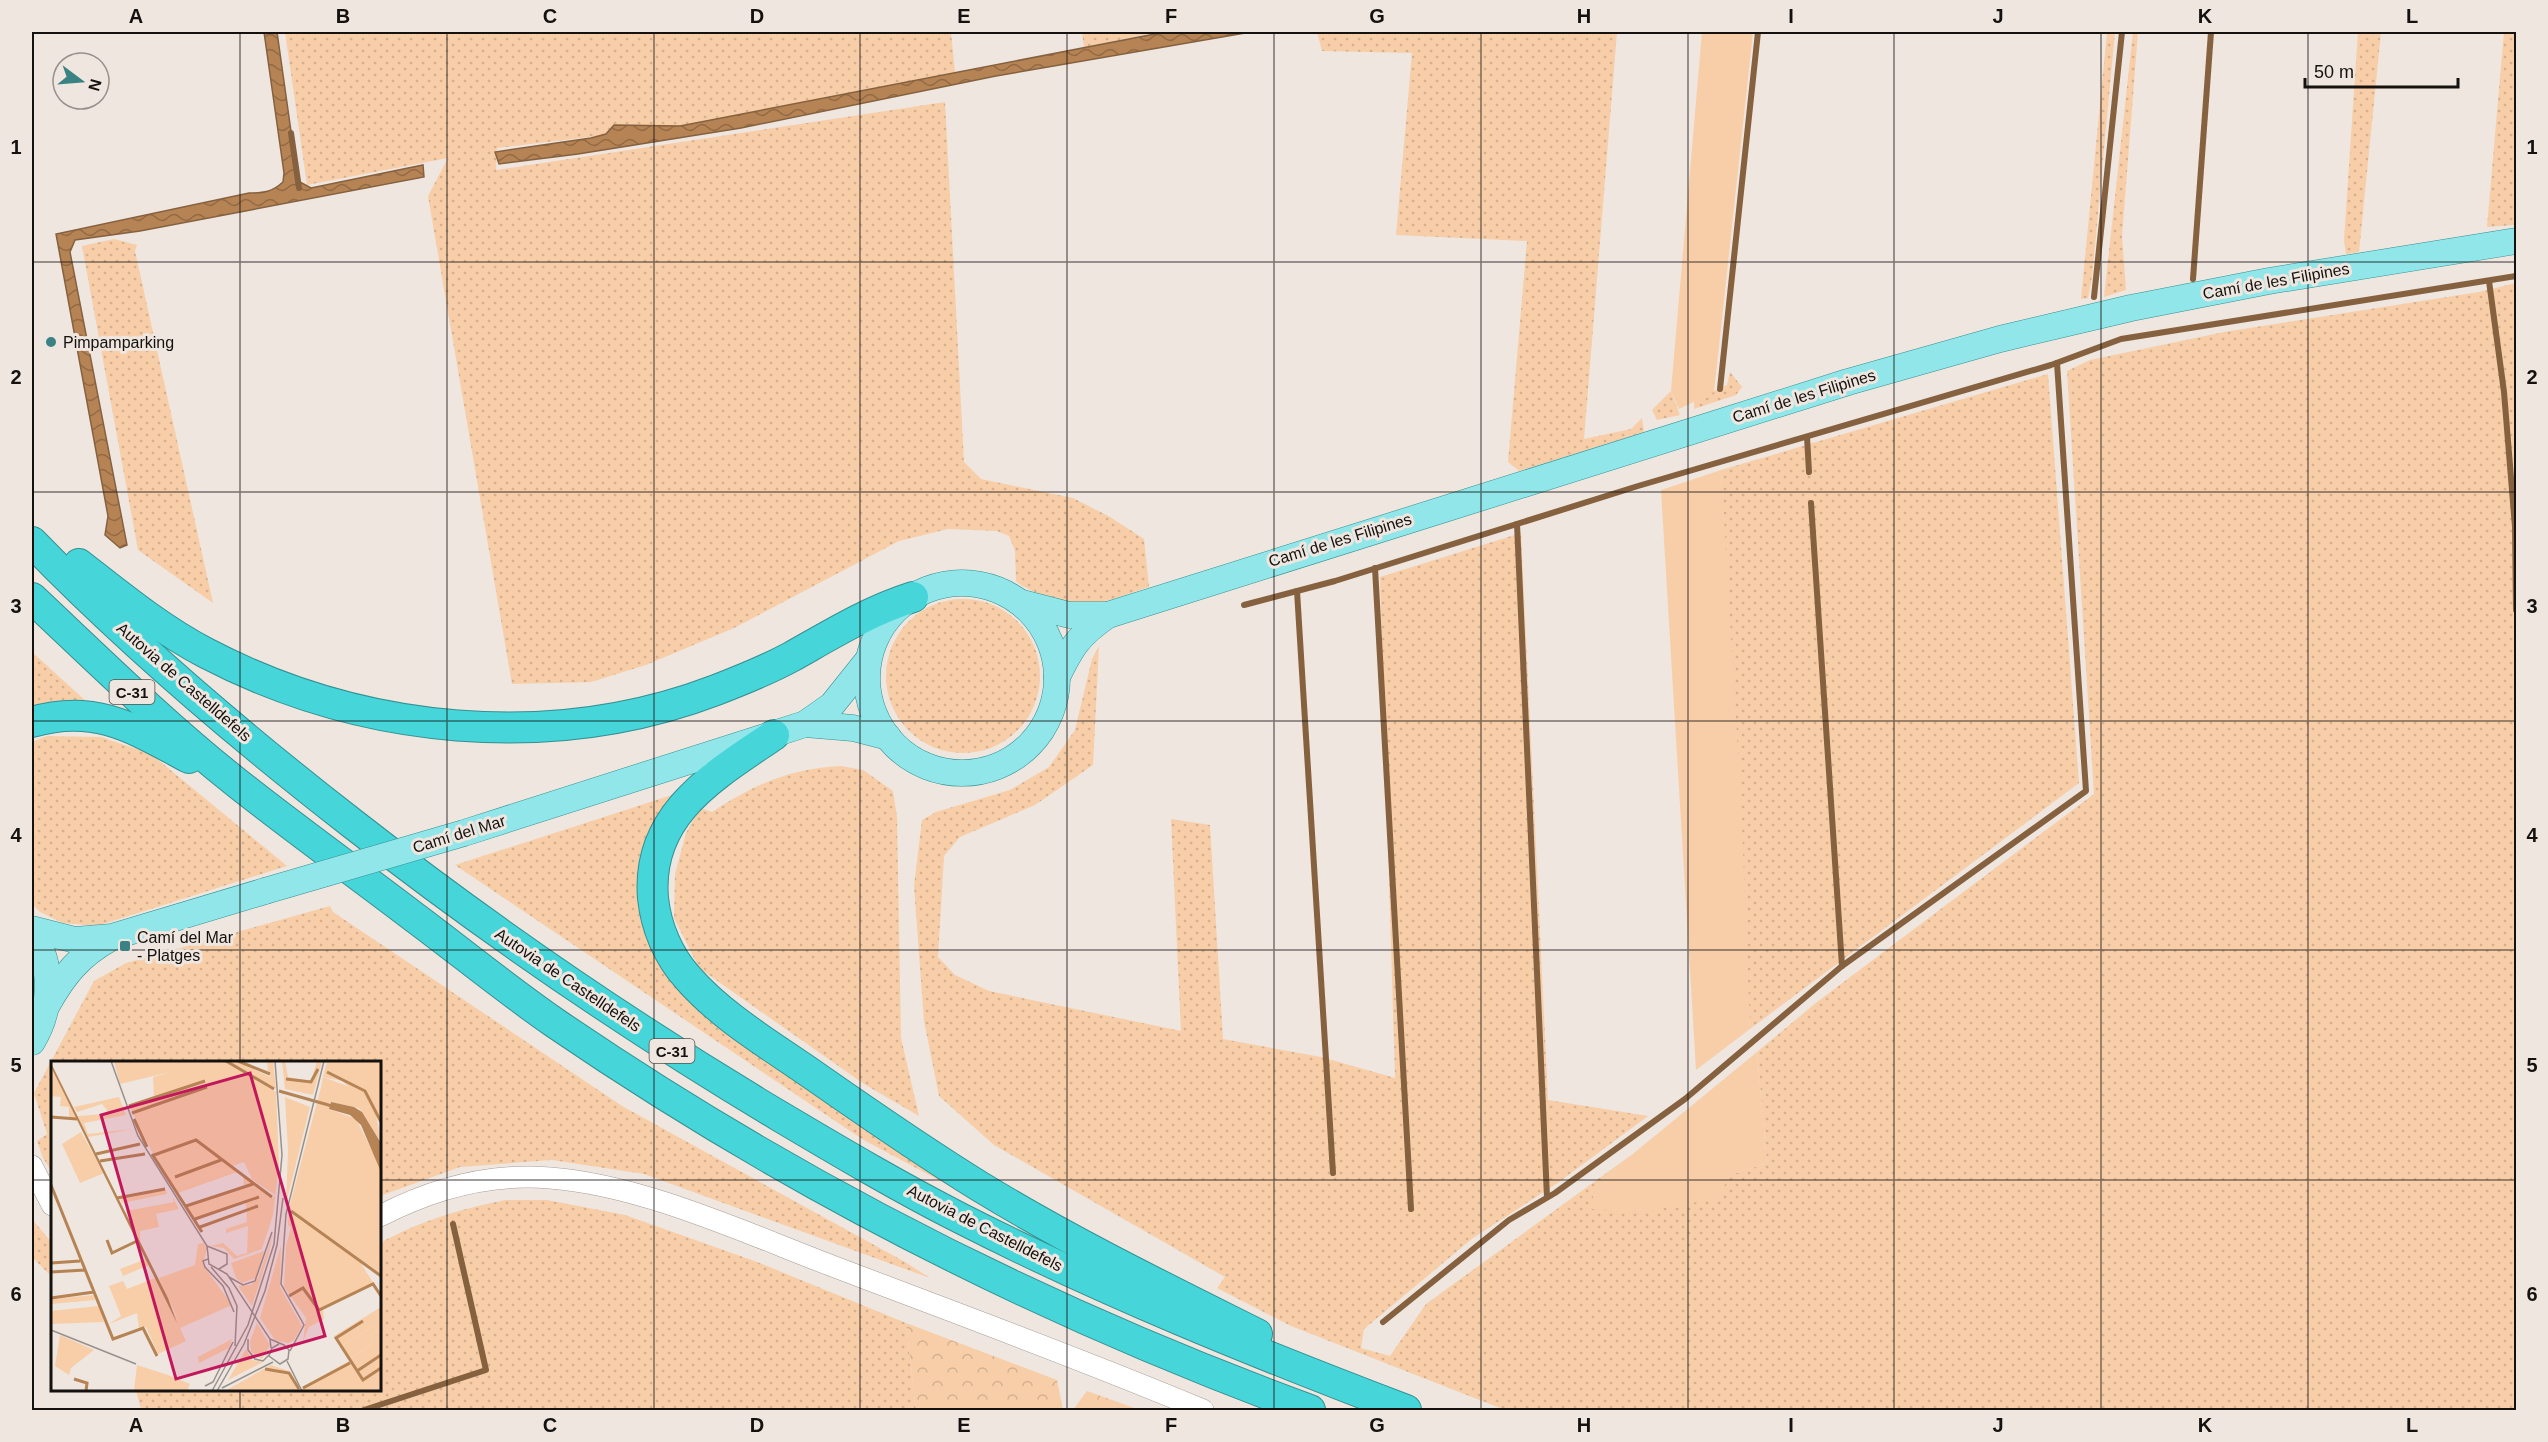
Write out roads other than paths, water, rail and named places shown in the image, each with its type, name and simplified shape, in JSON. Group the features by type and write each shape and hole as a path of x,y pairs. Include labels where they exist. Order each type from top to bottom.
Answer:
{"highway":[{"path":"32,529 124,600 205,653 288,689 326,702 382,716 429,724 490,728 564,724 624,716 672,704 757,674 858,618 913,597"},
{"name":"Autovia de Castelldefels","path":"32,542 155,659 296,779 431,885 573,986 692,1064 827,1144 957,1216 1056,1265 1184,1323 1406,1410"},
{"name":"C-31","path":"32,598 133,693 235,781 553,1022 673,1099 805,1178 935,1248 1043,1299 1182,1360 1310,1410"},
{"path":"32,722 68,715 106,718 143,732 235,781"},
{"path":"774,735 699,788 682,806 662,838 655,861 653,898 662,936 671,955 687,977 726,1014 978,1186 1151,1280 1273,1342 1320,1362 1412,1410"}],"main road":[{"name":"Camí de les Filipines","path":"1108,615 1827,389 2000,339 2131,308 2269,281 2517,241"},
{"path":"1019,602 1049,638 1055,659 1057,677 1053,705 1040,731 1029,746 1014,757 999,765 967,772 936,769 908,756 877,723 867,694 868,660 884,624 893,613 913,597 945,585 973,584 992,588 1019,602 1069,615 1108,615"},
{"path":"1057,677 1076,641 1089,628 1108,615"},
{"name":"Camí del Mar","path":"32,931 75,940 112,937 464,833 774,735 805,724 832,705 868,660"},
{"name":"Camí del Mar","path":"805,724 853,728 888,737"},
{"path":"32,931 47,972 47,1006 32,1042"},
{"name":"Camí del Mar","path":"47,1006 74,964 88,951 112,937"}],"street":[{"path":"32,1166 51,1203"},
{"path":"381,1216 443,1190 496,1179 548,1177 610,1187 723,1224 1203,1410"}],"water":[{"path":"264,32 277,32 298,181 311,188 423,165 424,177 140,231 75,240 70,252 127,545 120,548 105,535 108,516 56,234 249,193 268,191 283,182 284,173"},
{"path":"1165,32 1251,32 996,76 741,128 578,154 499,164 495,152 591,138 606,134 614,125 680,126"}],"waterway":[{"path":"1720,389 1758,32"},
{"path":"2094,297 2122,32"},
{"path":"2193,279 2211,32"},
{"path":"291,133 299,188"},
{"path":"1244,605 1335,581 1638,486 2051,365 2121,339 2516,276"},
{"path":"2489,281 2504,392 2515,527 2516,610"},
{"path":"1383,1322 1509,1220 1555,1193 1685,1099 1842,966 2086,791 2057,363"},
{"path":"1807,437 1809,472"},
{"path":"1811,503 1842,966"},
{"path":"1517,524 1547,1197"},
{"path":"1375,568 1411,1209"},
{"path":"1297,591 1333,1173"},
{"path":"364,1410 486,1370 453,1224"}],"place":[{"name":"Pimpamparking","path":"51,342"},
{"name":"Camí del Mar - Platges","path":"125,946"}]}
